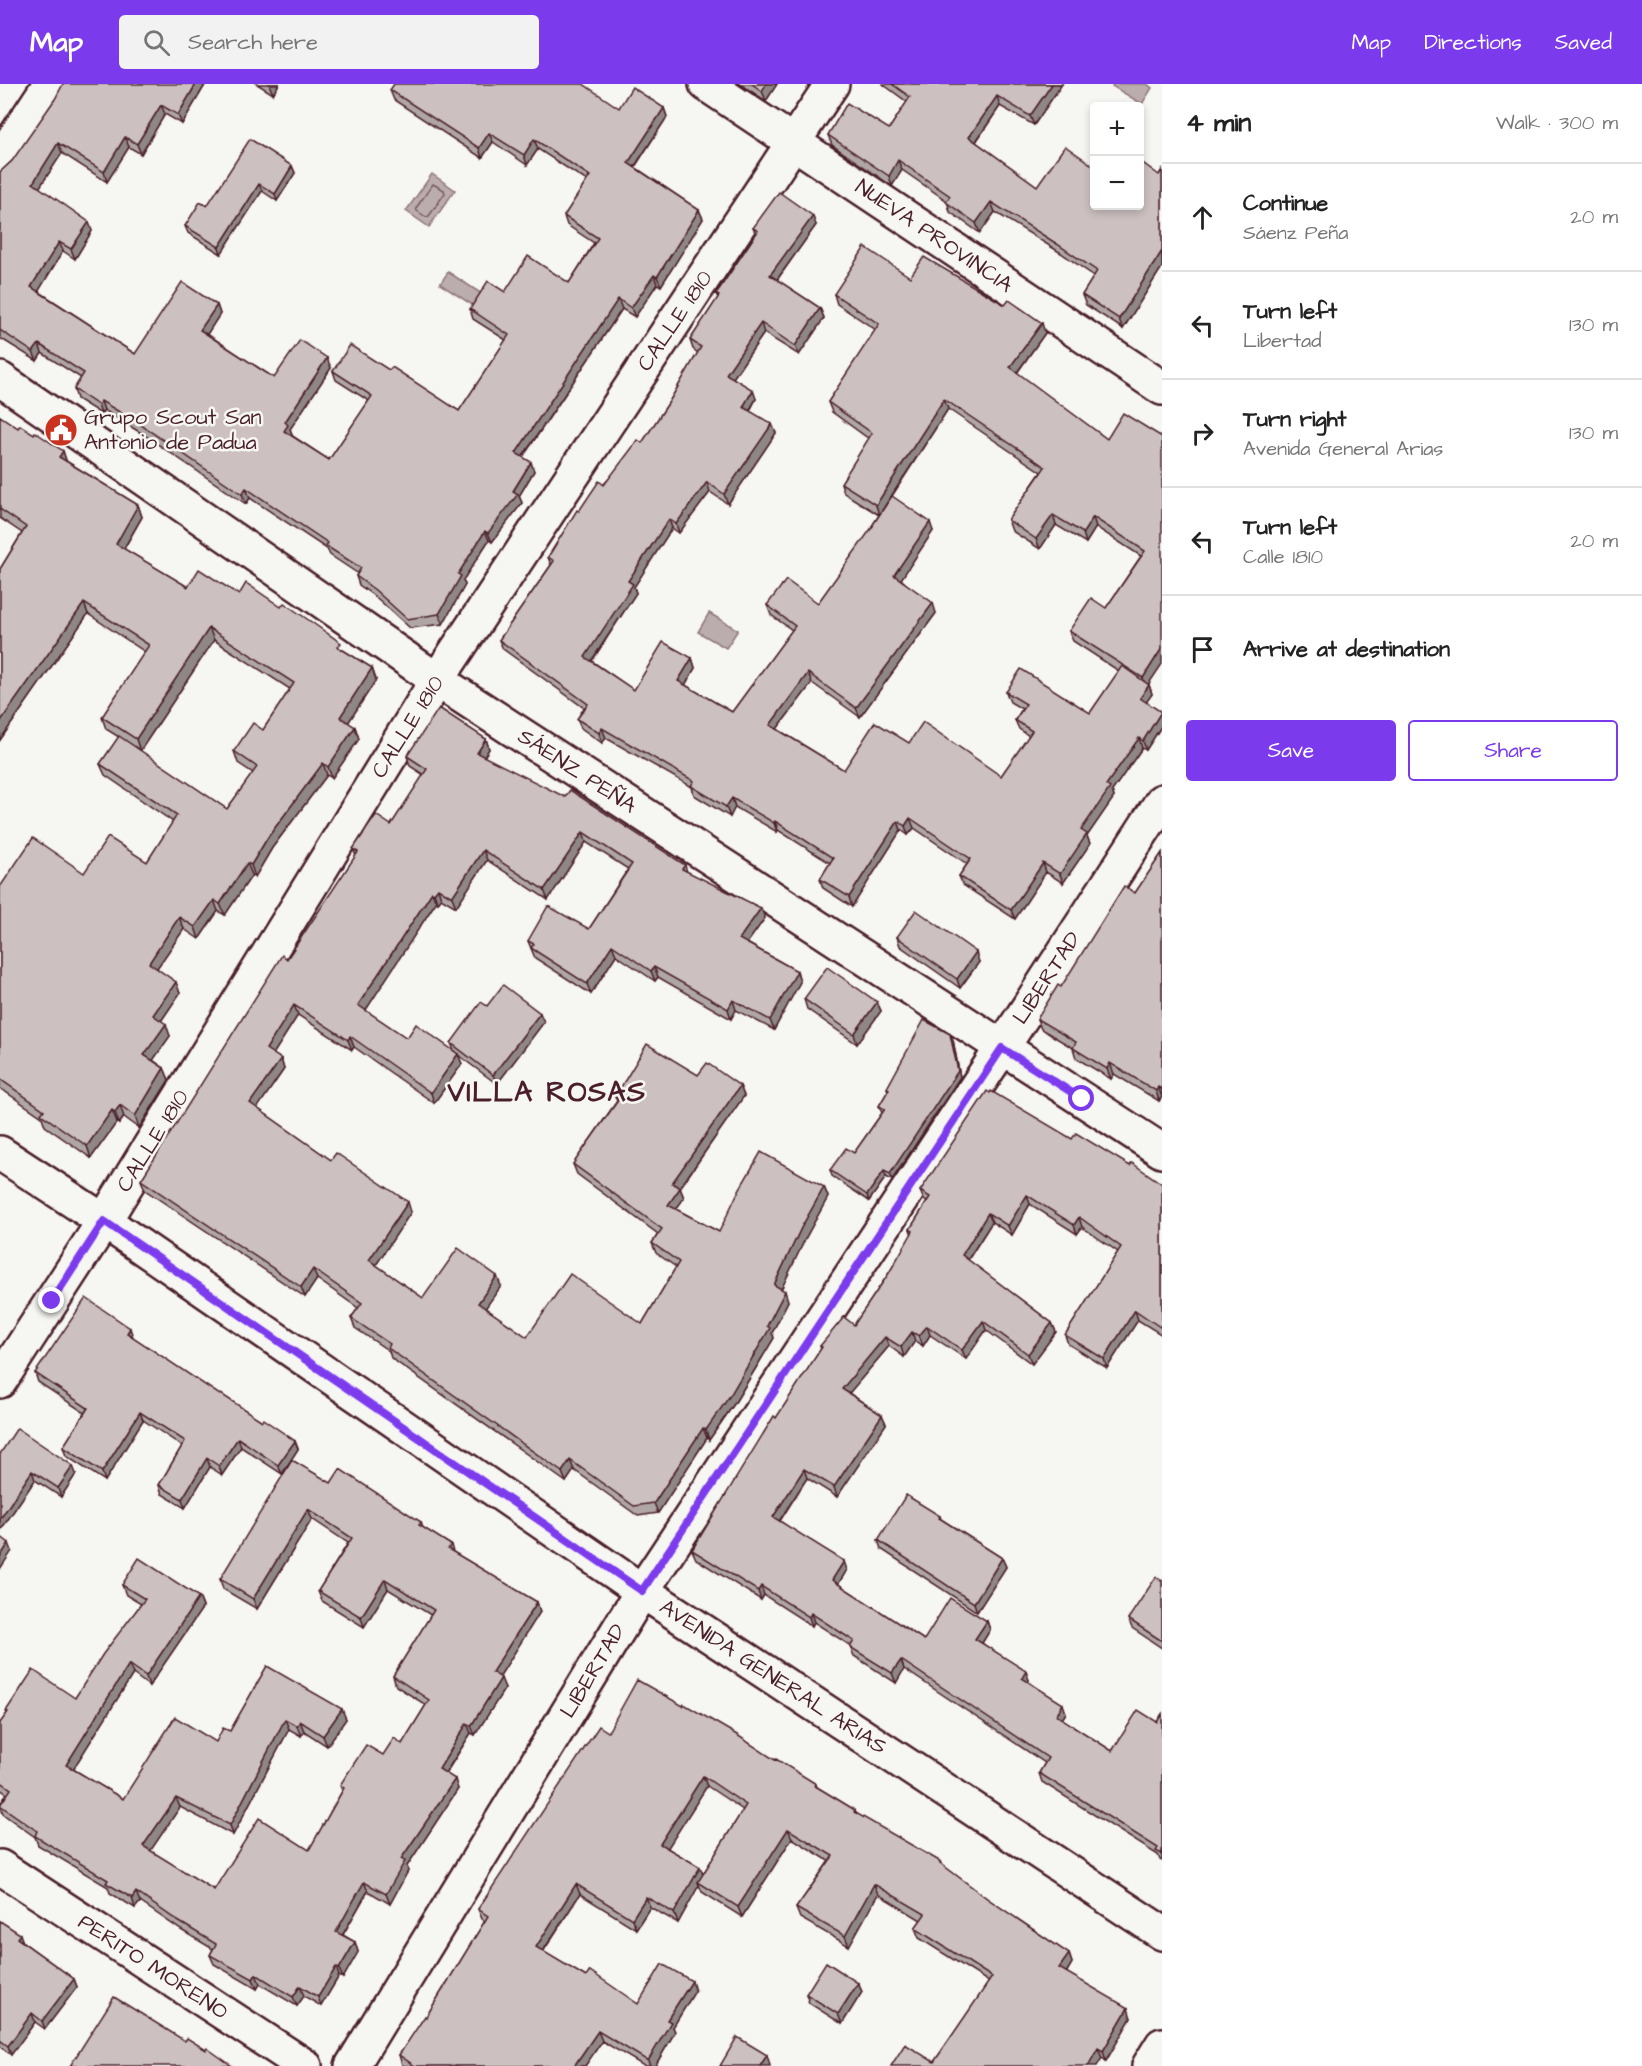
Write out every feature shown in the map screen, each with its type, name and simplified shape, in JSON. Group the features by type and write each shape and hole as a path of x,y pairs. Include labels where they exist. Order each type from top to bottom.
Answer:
{"street":[{"path":"0,160 50,84"},
{"name":"NUEVA PROVINCIA","path":"706,84 1162,388"},
{"name":"CALLE 1810","path":"0,1381 104,1221 437,680 832,84"},
{"name":"SÁENZ PEÑA","path":"0,380 437,680 1162,1151"},
{"name":"LIBERTAD","path":"352,2066 642,1591 1002,1048 1162,801"},
{"name":"AVENIDA GENERAL ARIAS","path":"0,1153 104,1221 642,1591 1162,1933"},
{"name":"PERITO MORENO","path":"0,1868 305,2066"},
{"path":"1149,2066 1162,2045"}],"water":[{"path":"1113,84 1147,84 1152,88 1143,102 1139,102 1112,86"},
{"path":"432,174 455,190 429,227 406,211"},
{"path":"448,272 482,294 474,306 440,284"},
{"path":"709,613 738,630 726,648 698,632"}],"building":[{"path":"63,84 196,84 178,115 161,105 137,144 125,137 104,172 58,143 33,183 89,222 71,249 59,242 31,287 135,354 182,282 217,305 200,330 274,378 300,340 327,358 285,422 288,425 284,431 329,460 372,396 333,371 350,345 389,370 392,367 459,411 509,335 470,309 488,281 505,292 528,256 569,283 598,238 564,216 590,176 534,139 524,155 489,133 479,148 390,90 394,84 583,84 619,108 632,87 664,108 628,163 699,210 657,277 654,275 631,308 618,299 516,453 531,462 513,491 518,494 488,533 485,531 458,574 461,576 439,614 407,619 356,576 361,568 326,546 328,543 246,488 242,494 138,423 101,401 98,405 74,389 84,373 39,344 33,352 0,330 0,172 12,161"},
{"path":"752,84 766,84 762,91"},
{"path":"892,84 1052,84 1030,116 997,96 969,137 1037,186 1065,146 1090,164 1090,210 1144,210 1144,164 1159,175 1162,170 1162,251 1119,319 1082,295 1097,271 991,202 976,223 946,202 950,196 898,160 889,176 828,135 847,103 889,129 910,97"},
{"path":"250,139 292,166 275,194 259,184 219,247 185,226 200,202 207,206"},
{"path":"779,192 813,216 770,275 820,308 795,346 761,323 726,374 753,390 743,407 772,424 724,494 707,482 676,524 669,519 628,581 633,584 585,657 634,690 663,642 692,658 678,681 732,712 795,626 767,605 786,580 818,603 892,496 930,522 894,575 933,603 856,708 808,673 770,725 844,770 875,722 909,743 923,722 1001,776 1032,731 1015,720 1026,704 1006,692 1021,669 1090,713 1122,666 1149,685 1140,698 1161,712 1143,741 1139,738 1106,785 1110,788 1081,830 1087,834 1060,874 1043,863 1011,910 959,876 971,859 910,818 905,826 898,821 849,897 820,879 833,858 775,821 774,823 732,798 726,807 691,786 694,781 602,728 599,733 577,719 588,704 499,640 554,561 548,557 577,510 579,511 599,481 604,485 638,440 642,443 669,402 701,347 690,340 719,296 716,294 758,231 753,228"},
{"path":"865,247 910,277 924,257 1005,305 1009,300 1042,323 1010,367 1107,439 1123,413 1162,437 1162,648 1143,678 1069,631 1091,598 1106,608 1145,551 1093,517 1083,533 1053,515 1036,539 1008,520 1045,467 944,399 876,505 841,483 872,433 828,402 879,324 834,294"},
{"path":"0,416 18,428 20,425 34,434 35,432 63,451 59,457 138,505 116,544 188,587 199,569 239,595 246,583 281,607 284,603 341,643 338,647 372,668 340,717 355,727 328,767 323,763 268,837 251,865 247,863 220,904 214,900 195,927 179,917 149,963 176,982 153,1015 166,1024 144,1055 164,1068 135,1116 120,1105 115,1112 112,1110 87,1146 41,1114 44,1110 0,1079 0,887 33,838 84,873 108,837 147,862 177,815 100,764 119,736 227,809 257,767 234,751 253,723 263,730 294,683 209,628 136,739 102,717 149,645 84,603 0,722 0,569 26,527 0,509"},
{"path":"439,708 486,739 477,753 565,797 570,790 685,865 682,869 761,908 739,939 797,971 770,1020 733,1000 728,1009 654,967 651,971 612,945 587,984 531,948 534,944 528,941 548,906 589,929 632,864 583,832 544,890 483,850 452,897 438,888 434,893 432,892 358,1005 407,1038 416,1024 458,1054 431,1093 350,1036 348,1040 294,1005 266,1049 281,1059 250,1103 331,1160 336,1153 408,1202 369,1260 423,1298 458,1248 497,1276 478,1303 527,1337 570,1274 642,1324 679,1262 652,1243 662,1229 573,1164 619,1099 615,1097 647,1044 698,1075 707,1063 740,1086 672,1183 680,1188 668,1205 719,1232 739,1190 761,1152 824,1187 801,1228 774,1285 785,1291 767,1326 770,1328 731,1394 706,1430 703,1428 654,1503 634,1506 570,1460 562,1472 388,1348 390,1344 351,1318 362,1303 313,1269 301,1287 141,1180 282,955 287,959 358,852 353,849 376,815 391,825 427,769 407,756"},
{"path":"1162,853 1162,1089 1158,1087 1156,1091 1110,1063 1107,1069 1073,1048 1076,1042 1037,1019 1058,985 1061,987 1124,886 1135,893"},
{"path":"916,910 976,952 957,979 897,937"},
{"path":"827,967 877,1002 854,1034 804,999"},
{"path":"503,985 540,1013 493,1075 451,1043 481,1002 487,1006"},
{"path":"924,1020 950,1034 958,1071 890,1174 884,1171 867,1195 830,1170 846,1148 854,1153 885,1109 879,1106"},
{"path":"987,1091 990,1093 991,1091 1072,1139 1076,1133 1130,1166 1132,1163 1162,1184 1162,1323 1160,1327 1135,1310 1104,1359 1065,1335 1121,1247 1079,1217 1074,1225 1027,1195 1008,1226 988,1213 962,1255 1052,1323 1028,1354 983,1321 962,1350 927,1326 919,1336 912,1332 901,1347 885,1337 842,1389 882,1415 834,1487 804,1469 773,1517 844,1561 832,1580 924,1640 950,1598 987,1621 975,1639 1026,1671 1022,1678 1063,1704 1056,1715 1112,1751 1138,1710 1157,1722 1162,1714 1162,1854 1156,1851 1158,1848 1039,1773 1048,1758 901,1660 892,1673 850,1647 854,1641 811,1613 809,1617 761,1586 758,1591 692,1550 774,1416 776,1418 822,1347 820,1346 844,1317 854,1325 889,1273 913,1231 910,1229 930,1197 920,1191"},
{"path":"86,1298 130,1328 127,1333 220,1395 262,1421 263,1419 295,1441 278,1465 238,1438 219,1466 207,1458 182,1499 159,1485 185,1441 140,1412 102,1472 63,1447 88,1408 35,1373"},
{"path":"17,1428 73,1466 58,1488 32,1471 0,1519 0,1454"},
{"path":"292,1460 331,1483 340,1469 421,1522 419,1525 451,1545 448,1549 537,1602 492,1672 501,1678 471,1726 467,1723 439,1769 455,1779 401,1859 405,1861 386,1894 364,1882 336,1932 355,1942 339,1969 336,1967 318,1997 300,1986 293,1997 256,1974 253,1979 210,1955 216,1944 136,1892 132,1898 106,1883 108,1880 35,1836 37,1831 0,1805 11,1789 0,1781 0,1723 8,1712 6,1711 33,1670 75,1698 103,1654 145,1599 122,1585 139,1558 199,1597 146,1676 129,1664 66,1765 123,1799 175,1717 216,1742 223,1728 230,1731 267,1666 342,1709 323,1736 300,1721 297,1726 285,1719 230,1825 176,1798 143,1846 214,1890 259,1818 309,1850 344,1788 340,1785 366,1745 383,1755 394,1738 402,1744 429,1700 393,1676 434,1610 385,1579 361,1617 318,1591 352,1538 308,1509 253,1599 220,1579"},
{"path":"906,1495 1002,1558 974,1603 878,1540"},
{"path":"0,1536 9,1543 0,1557"},
{"path":"1156,1577 1162,1581 1162,1641 1128,1619"},
{"path":"637,1680 737,1735 816,1784 815,1786 855,1810 854,1812 941,1862 988,1899 1069,1954 1059,1968 1128,2008 1103,2051 1098,2048 1088,2066 891,2066 905,2044 934,2062 992,1977 915,1928 925,1914 874,1884 845,1936 796,1908 833,1856 788,1829 738,1907 698,1882 746,1805 703,1776 660,1844 700,1867 674,1913 646,1897 632,1919 576,1884 536,1947 586,1977 590,1971 638,2004 662,1964 692,1981 667,2020 671,2022 648,2061 598,2031 574,2066 415,2066 399,2055 426,2017 488,1916 478,1909 599,1726 608,1732"},
{"path":"0,1921 20,1934 17,1938 74,1979 42,2021 32,2013 8,2046 0,2040"},
{"path":"826,1962 858,1983 838,2014 806,1994"},
{"path":"114,1997 185,2041 187,2038 206,2050 207,2048 232,2066 70,2066"},
{"path":"737,2037 767,2055 760,2066 720,2066"}],"place":[{"name":"Grupo Scout San Antonio de Padua","path":"61,430"}],"district":[{"name":"VILLA ROSAS","path":"547,1092"}],"route":[{"path":"52,1301 104,1221 642,1591 1002,1048 1082,1099"}]}
